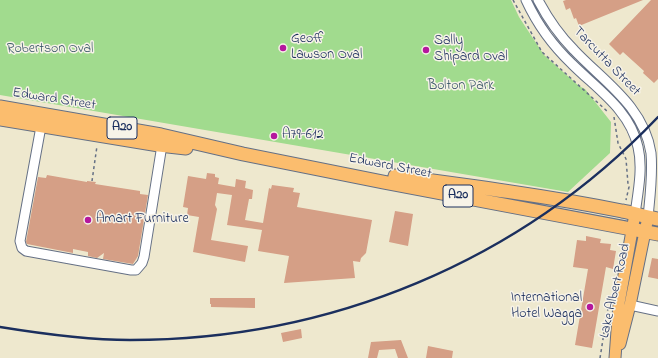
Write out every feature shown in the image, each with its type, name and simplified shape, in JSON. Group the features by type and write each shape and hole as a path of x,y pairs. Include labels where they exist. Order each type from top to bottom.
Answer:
{"highway":[{"name":"Edward Street","path":"0,107 42,120 162,145 243,154"},
{"name":"Edward Street","path":"0,119 42,120 161,135 282,162 646,232"},
{"name":"Edward Street","path":"282,162 452,183 647,217"}],"main road":[{"path":"646,232 647,217"},
{"name":"Lake Albert Road","path":"615,358 624,331 646,232"},
{"name":"Lake Albert Road","path":"615,358 619,303 646,232"}],"street":[{"name":"Tarcutta Street","path":"538,0 551,23 562,37 624,99 639,119 648,142 650,152 652,178 647,217"},
{"name":"Tarcutta Street","path":"528,1 538,24 560,51 617,106 629,123 638,147 639,175 647,217"},
{"path":"42,120 20,241 22,248 26,251 136,270 142,263 144,257 162,145"},
{"path":"630,305 658,311"}],"path":[{"path":"513,0 542,52 601,103 617,121"},
{"path":"614,118 618,143 626,159 628,184 630,187"},
{"path":"92,181 97,146"},
{"path":"626,200 630,187 630,181"}],"green space":[{"name":"Bolton Park","path":"0,0 511,0 519,17 544,55 579,86 585,89 611,122 610,153 568,192 0,95"}],"building":[{"path":"643,0 579,26 576,18 574,19 570,8 566,10 563,1"},
{"path":"651,0 658,0 658,79 654,83 643,73 644,71 623,52 620,55 609,44"},
{"path":"207,173 215,174 215,177 219,178 218,184 235,187 236,179 246,181 245,188 253,190 252,199 249,199 245,220 263,223 269,188 271,189 272,185 294,188 293,192 300,193 297,207 372,220 366,253 361,258 360,262 353,261 355,278 284,283 289,256 258,251 262,230 227,225 232,195 217,193 215,205 217,209 211,240 248,246 245,262 193,252 199,217 187,215 188,208 183,207 188,176 206,179"},
{"name":"Amart Furniture","path":"47,175 87,182 96,182 95,184 140,191 140,194 148,195 138,256 133,264 103,259 104,253 97,258 88,256 88,252 73,249 73,253 27,244 26,242 38,177 46,178"},
{"path":"395,211 413,214 408,246 389,242"},
{"name":"International Hotel Wagga","path":"586,236 601,239 600,243 611,244 610,250 616,251 613,269 606,267 592,348 575,345 588,269 573,267 577,240 586,241"},
{"path":"652,258 658,259 658,279 648,277"},
{"path":"210,298 255,298 255,308 211,307"},
{"path":"301,329 302,338 283,342 281,333"},
{"path":"401,340 408,358 398,358 395,349 379,350 377,358 368,358 371,342"},
{"path":"428,346 453,351 452,358 426,358"}],"railway":[{"path":"0,327 65,336 114,340 204,336 277,326 349,308 417,283 483,251 545,213 604,168 658,117"}],"place":[{"name":"Geoff Lawson Oval","path":"283,48"},
{"name":"Sally Shipard Oval","path":"426,50"},
{"name":"A79-612","path":"274,136"},
{"name":"Amart Furniture","path":"88,220"},
{"name":"International Hotel Wagga","path":"590,307"}],"park label":[{"name":"Robertson Oval","path":"50,50"}]}
